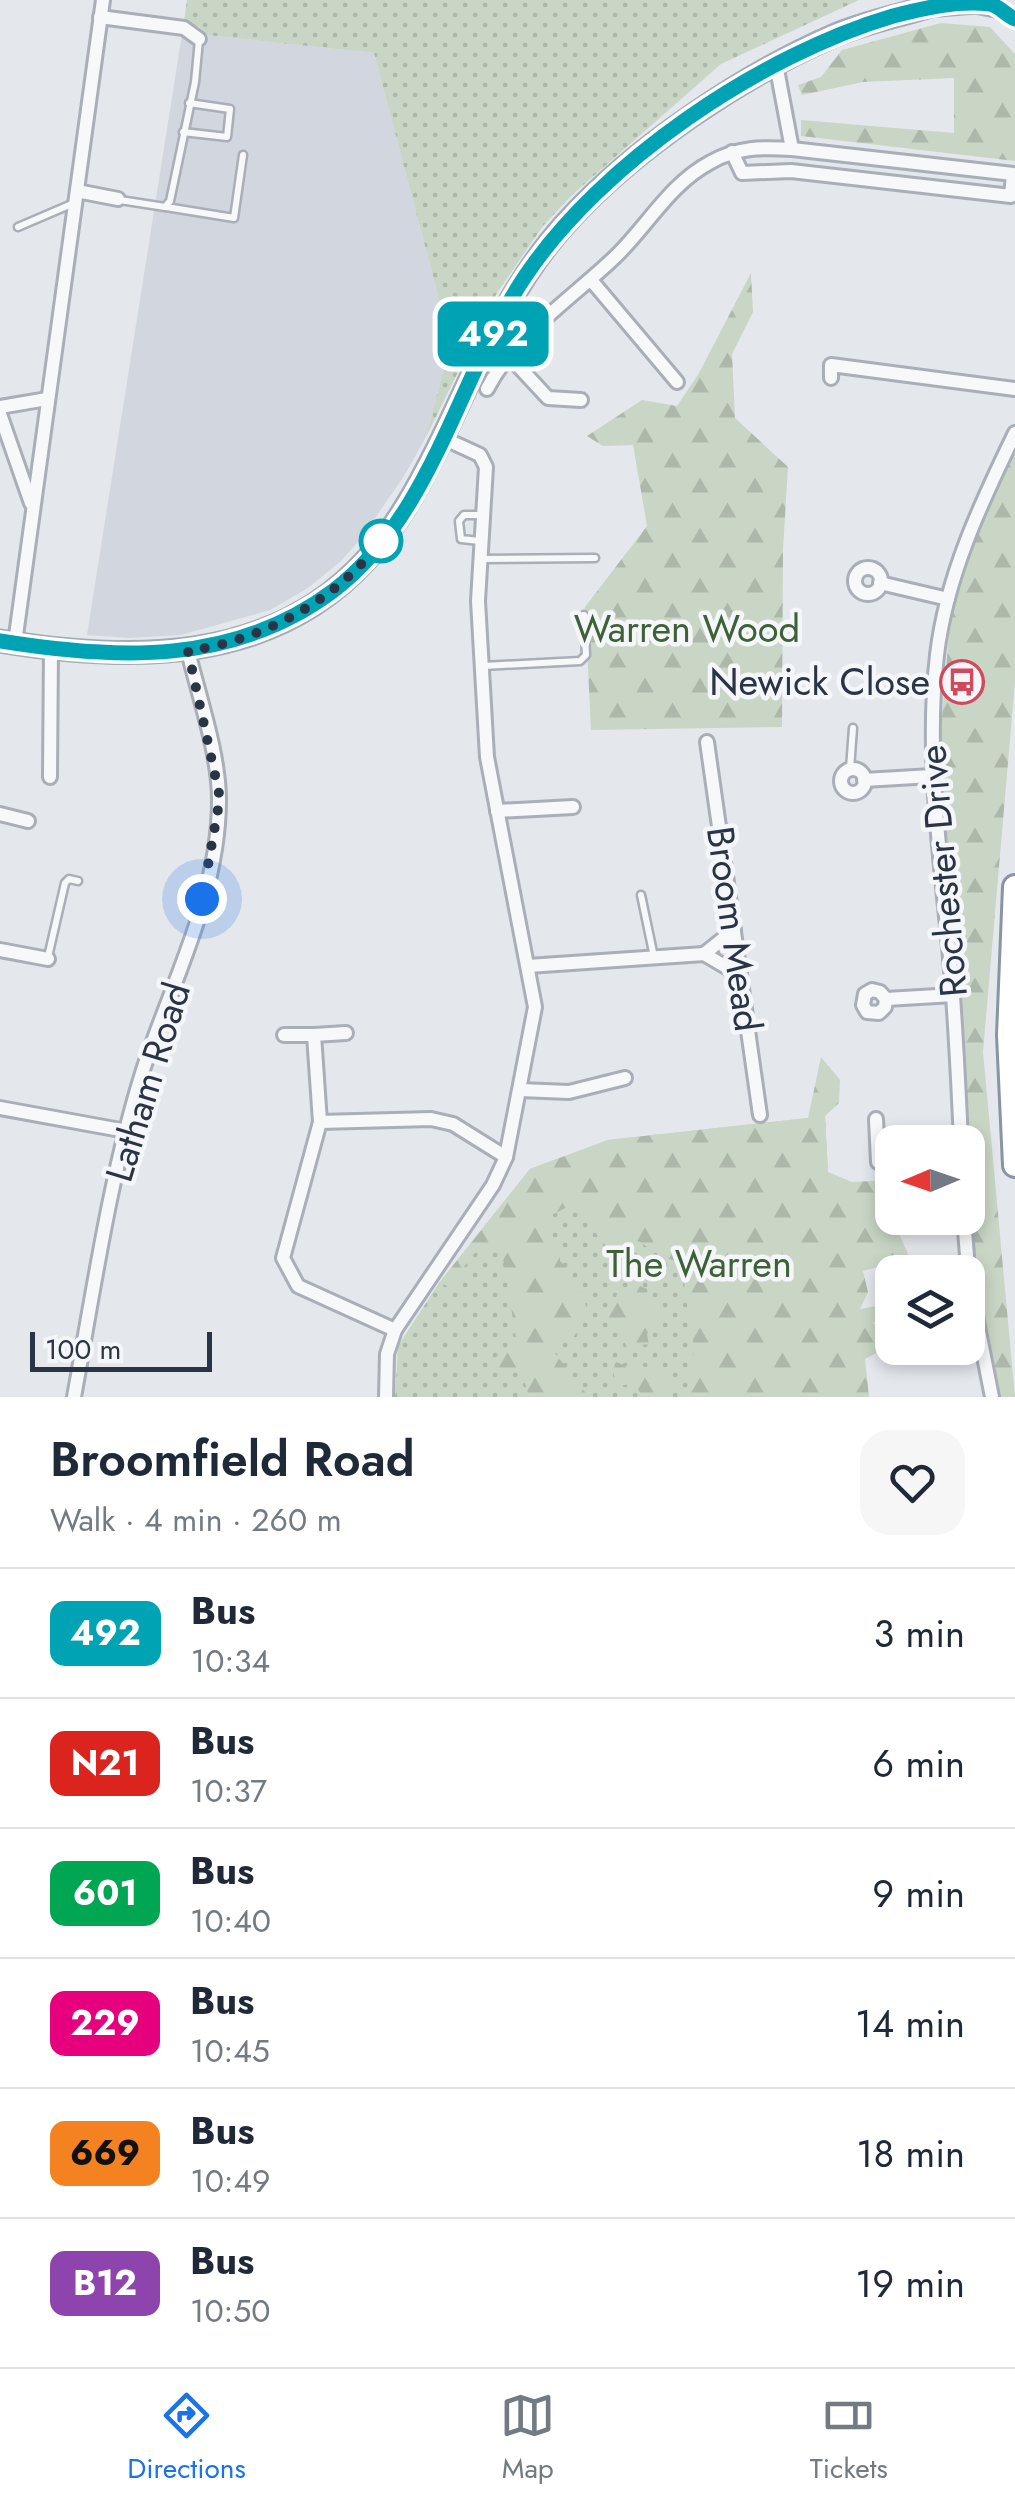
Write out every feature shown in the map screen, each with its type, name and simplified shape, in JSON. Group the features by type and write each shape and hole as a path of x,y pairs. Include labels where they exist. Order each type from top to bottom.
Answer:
{"highway":[{"path":"1015,886 1009,1036 1015,1165"}],"main road":[{"path":"8,642 111,654 209,648 272,627 332,592 369,557 402,513 522,280 570,219 670,133 776,64 852,28 942,2 995,3 1015,19"}],"street":[{"path":"8,642 32,505 102,0"},
{"path":"100,17 184,28 198,39"},
{"path":"776,64 792,149"},
{"path":"487,390 509,356 590,280 689,176 732,152 761,147 792,149 1014,175 1013,196 791,171 742,173 732,152"},
{"path":"76,197 118,199"},
{"path":"590,280 677,382"},
{"path":"509,356 548,398 581,400"},
{"path":"832,378 831,365 1015,388"},
{"path":"32,505 0,411 47,399"},
{"name":"Rochester Drive","path":"960,1125 954,996 932,776 937,653 948,599 981,504 1015,433"},
{"path":"386,1397 388,1354 395,1330 493,1186 506,1157 536,1007 487,757 478,602 486,466 480,455 443,438"},
{"path":"880,583 948,599"},
{"path":"50,777 52,648"},
{"name":"Latham Road","path":"74,1397 126,1131 144,1068 196,928 218,820 217,777 188,651"},
{"name":"Broom Mead","path":"707,742 760,1115"},
{"path":"850,769 860,771 864,780 860,790 846,790 841,780 850,769"},
{"path":"864,780 932,776"},
{"path":"497,811 573,807"},
{"path":"0,814 28,822"},
{"path":"528,966 704,954 734,930"},
{"path":"0,950 48,959"},
{"path":"704,954 740,975"},
{"path":"886,999 954,996"},
{"path":"284,1036 346,1034"},
{"path":"314,1035 320,1122 283,1258 298,1286 395,1330"},
{"path":"520,1090 569,1092 625,1078"},
{"path":"0,1108 126,1131"},
{"path":"876,1118 877,1125"},
{"path":"320,1122 431,1119 453,1124 506,1157"},
{"path":"965,1235 969,1281 992,1397"}],"lane":[{"path":"164,207 170,201 196,82 198,39"},
{"path":"183,132 227,138 230,109 189,103"},
{"path":"118,199 234,218 243,155"},
{"path":"18,227 76,197"},
{"path":"482,541 461,538 459,521 464,516 484,515"},
{"path":"481,559 595,558"},
{"path":"482,666 580,661 586,655 584,615"},
{"path":"850,769 853,728"},
{"path":"48,959 65,883 68,879 78,881"},
{"path":"641,895 654,958"}],"shaded area":[{"path":"182,34 194,41 206,35 374,53 449,337 448,352 426,437 404,476 362,537 341,561 308,588 270,610 181,635 87,635"}],"green space":[{"path":"187,0 859,0 721,64 571,196 543,226 497,293 426,437 449,337 374,53 206,35 184,21"},
{"path":"941,23 990,27 1015,54 1015,161 801,136 801,120 954,133 954,78 863,82 802,95 798,85 821,77 842,50"},
{"name":"Warren Wood","path":"751,273 753,312 732,354 735,418 788,467 783,549 782,727 591,730 585,607 647,526 633,445 603,446 587,436 642,400 677,406 699,373"},
{"path":"1015,444 1015,682 983,1052 1015,1397 992,1397 985,1348 985,1255 972,1255 971,1235 985,1235 985,1125 963,1125 937,777 952,598"},
{"name":"The Warren","path":"821,1057 840,1080 839,1103 825,1116 828,1172 852,1182 875,1181 875,1235 899,1235 909,1255 875,1255 875,1268 863,1271 868,1292 860,1309 875,1306 875,1354 865,1359 869,1397 688,1397 694,1349 681,1262 665,1258 630,1236 610,1251 594,1231 589,1210 565,1208 542,1220 563,1226 549,1235 560,1245 560,1261 569,1270 571,1285 582,1292 588,1314 573,1338 551,1348 589,1397 529,1397 522,1372 504,1372 495,1363 501,1351 517,1344 499,1234 488,1252 477,1250 463,1268 466,1277 459,1290 439,1283 530,1169 608,1140 808,1118"},
{"name":"The Warren","path":"825,1116 828,1173 869,1397 395,1397 398,1346 439,1283 530,1169 608,1140"},
{"path":"640,1286 647,1289 649,1304 663,1310 662,1318 647,1334 649,1344 627,1347 620,1333 611,1333 606,1314 618,1293"},
{"path":"616,1362 638,1364 673,1379 671,1397 643,1397 635,1385 616,1385"}],"bus line":[{"name":"492","path":"0,641 111,654 209,648 272,627 332,592 369,557 402,513 522,280 570,219 626,168 729,92 776,64 852,28 935,5 975,2 996,6 1015,19"}],"place":[{"name":"Newick Close","path":"962,682"}],"route":[{"path":"202,899 220,798 188,651 272,627 332,592 381,541"}]}
